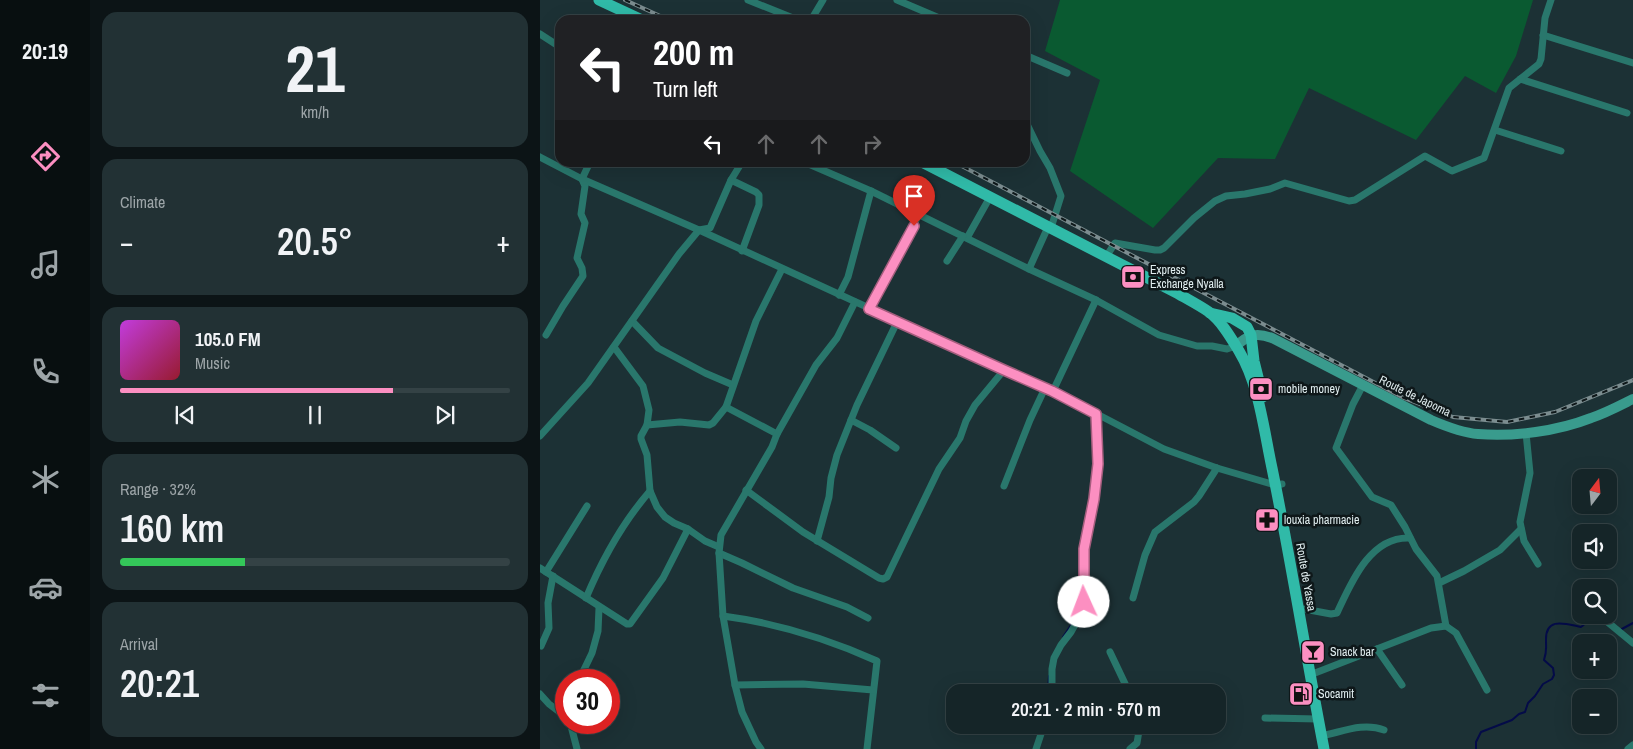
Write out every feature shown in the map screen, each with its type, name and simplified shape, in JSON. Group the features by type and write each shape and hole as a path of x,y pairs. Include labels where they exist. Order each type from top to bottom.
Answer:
{"main road":[{"path":"599,0 631,15"},
{"path":"932,167 1177,293 1210,313 1222,326 1241,353 1256,382"},
{"path":"1210,313 1232,318 1247,327 1251,335 1256,382"},
{"name":"Route de Yassa","path":"1256,382 1304,609 1318,719 1331,749"},
{"name":"Route de Yassa","path":"1278,485 1325,736 1324,749"}],"street":[{"path":"748,0 786,15"},
{"path":"814,15 823,0"},
{"path":"897,0 932,15"},
{"path":"1106,257 1115,243 1155,250 1164,248 1194,218 1215,201 1226,196 1270,189 1285,183 1349,201 1360,198 1425,156 1452,171 1484,158 1506,94 1510,88 1539,64 1542,53 1545,18 1551,0"},
{"path":"540,34 555,44"},
{"path":"1543,35 1633,63"},
{"path":"1030,57 1067,73"},
{"path":"1520,79 1627,113"},
{"path":"1029,269 1049,228 1061,196 1052,172 1030,130"},
{"path":"1495,130 1561,152"},
{"path":"540,157 555,164"},
{"path":"560,167 897,322 1049,389 1164,449 1217,468 1278,485"},
{"path":"546,335 583,276 577,258 585,223 581,214 585,186 582,178 588,167"},
{"path":"540,436 588,383 679,254 699,230 710,228 731,180 739,167"},
{"path":"816,167 871,191 1096,300 1159,335 1197,346 1212,346 1227,350 1251,335"},
{"path":"731,180 756,192 759,199 759,205 742,251"},
{"path":"839,295 848,277 871,191"},
{"path":"947,260 965,237 990,197"},
{"path":"869,309 912,230 918,214"},
{"path":"647,425 680,422 709,424 726,407 756,321 782,269"},
{"path":"1004,486 1030,420 1049,389 1096,300"},
{"path":"761,749 755,746 734,685 723,616 719,550 721,535 772,447 777,434 816,365 837,338 855,302"},
{"path":"632,321 658,348 733,386"},
{"path":"817,541 829,497 831,478 837,455 851,420 897,322"},
{"name":"Route de Japoma","path":"1251,335 1272,338 1431,420 1479,434 1526,433 1579,422 1633,399"},
{"path":"614,347 643,386 650,410 647,425 641,439 647,455 650,491 657,507 665,518 674,524 688,529 742,563 793,588 832,600 868,618"},
{"path":"746,490 817,541 879,578 884,579 887,577 939,469 960,438 966,421 975,405 1004,370"},
{"path":"1363,385 1351,409 1336,448 1368,494 1372,498 1391,505 1423,559 1437,576 1446,626"},
{"path":"726,407 777,434"},
{"path":"1052,684 1054,658 1080,616 1084,602 1084,549 1094,499 1098,464 1096,414"},
{"path":"851,420 870,430 896,448"},
{"path":"1526,433 1530,473 1520,516 1521,529 1524,542 1538,564"},
{"path":"1134,598 1145,555 1154,532 1194,502 1217,468"},
{"path":"586,598 600,567 638,506 650,491"},
{"path":"587,506 543,570 599,608 627,624 633,622 646,600 663,578 688,529"},
{"path":"1439,583 1500,550 1521,529"},
{"path":"1304,609 1337,613 1355,575 1370,556 1387,543 1410,538"},
{"path":"541,646 549,628 548,603 553,576"},
{"path":"584,669 592,654 598,631 599,608"},
{"path":"723,616 758,621 780,627 851,650 876,661 867,749"},
{"path":"1610,624 1633,643"},
{"path":"1312,673 1431,628 1446,626 1456,633 1487,690"},
{"path":"1377,649 1402,685"},
{"path":"1110,652 1125,684"},
{"path":"734,685 803,684 873,690"},
{"path":"540,694 555,708"},
{"path":"1265,718 1318,719"},
{"path":"1325,736 1364,727 1376,727 1384,730"},
{"path":"573,734 577,749"},
{"path":"1036,749 1041,734"},
{"path":"1130,749 1137,743 1138,734"},
{"path":"1628,749 1633,745"}],"green space":[{"path":"1060,0 1533,0 1516,56 1496,93 1465,76 1416,140 1309,88 1275,159 1218,158 1153,228 1070,171 1100,80 1045,51"}],"waterway":[{"path":"1088,513 1092,480"},
{"path":"1081,557 1081,590"},
{"path":"1063,637 1073,622"},
{"path":"1620,630 1633,623"},
{"path":"1476,749 1476,742 1481,732 1512,720 1525,712 1528,703 1543,684 1552,679 1554,675 1553,668 1544,660 1549,628 1558,624 1581,627 1584,624"},
{"path":"1048,684 1049,676"}],"railway":[{"path":"625,0 658,15"},
{"path":"964,167 1404,398 1453,417 1507,422 1555,412 1633,380"}],"place":[{"name":"Express Exchange Nyalla","path":"1133,277"},
{"name":"mobile money","path":"1261,389"},
{"name":"louxia pharmacie","path":"1267,520"},
{"name":"Snack bar","path":"1313,652"},
{"name":"Socamit","path":"1301,694"}],"route":[{"path":"914,226 869,309 1052,391 1096,414 1098,464 1094,499 1084,549 1084,602"}]}
